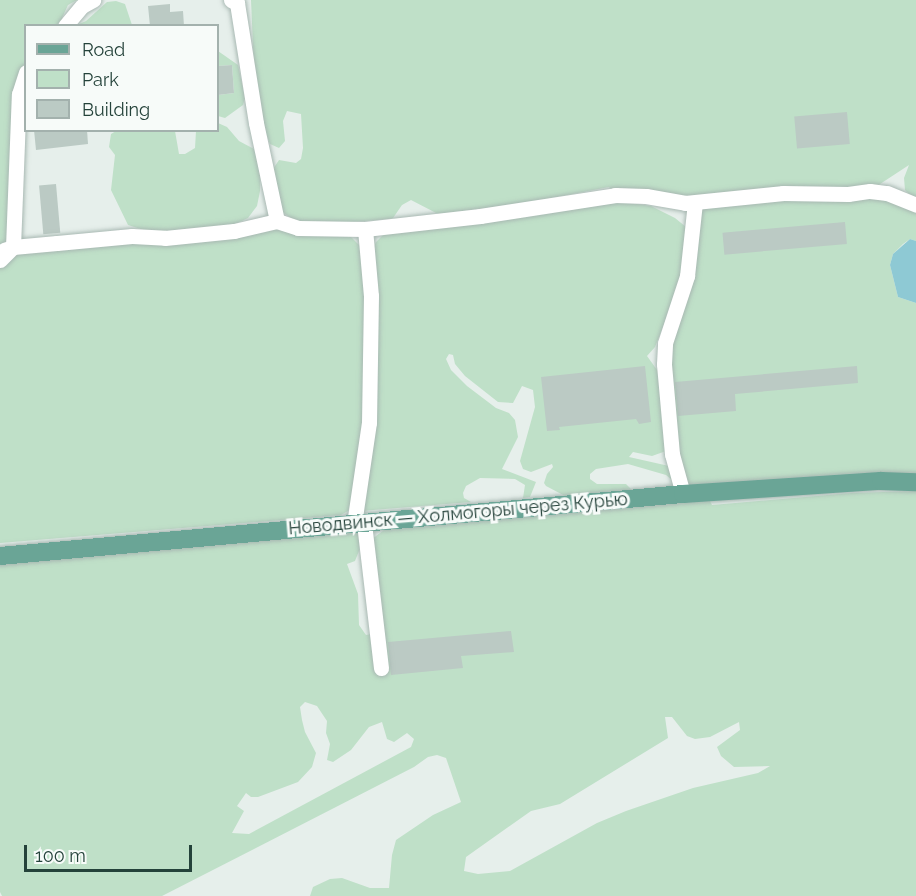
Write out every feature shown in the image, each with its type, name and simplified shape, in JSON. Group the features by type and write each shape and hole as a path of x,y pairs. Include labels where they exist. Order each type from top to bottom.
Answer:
{"main road":[{"name":"Новодвинск — Холмогоры через Курью","path":"0,556 683,494 881,481 916,482"}],"lane":[{"path":"67,24 82,6 93,0"},
{"path":"231,0 237,3 256,123 277,221"},
{"path":"0,260 7,250 19,94 24,78"},
{"path":"7,250 106,237 165,238 234,231 277,221 298,228 365,229 480,216 615,195 695,202 783,192 848,194 870,191 887,193 916,205"},
{"path":"683,494 672,454 664,364 665,343 687,276 695,202"},
{"path":"365,229 371,296 369,423 359,524 381,668"}],"green space":[{"path":"0,0 77,0 68,5 62,18 75,24 24,24 24,80 11,246 0,250"},
{"path":"251,0 916,0 916,201 905,190 904,178 909,165 877,186 696,198 614,193 609,187 515,205 438,214 411,200 402,205 393,218 389,219 302,226 281,211 273,169 279,160 296,163 301,159 303,148 301,114 287,111 283,121 285,141 279,148 270,144 264,128 254,69"},
{"path":"116,1 125,4 132,24 79,24 86,21 107,2"},
{"path":"219,52 238,65 245,98 243,105 225,118 219,116 219,95 234,93 232,65 219,66"},
{"path":"219,123 227,127 239,141 254,149 260,169 260,191 257,206 248,218 233,225 150,232 128,225 111,190 115,155 109,147 111,134 114,132 175,132 179,154 185,154 195,148 196,132 219,132"},
{"path":"868,195 916,209 916,241 910,239 903,244 893,254 890,265 898,297 916,303 916,474 861,473 685,485 675,453 668,363 700,211 709,204"},
{"path":"623,202 651,206 675,218 686,227 688,251 664,324 655,347 647,356 660,374 666,451 652,456 633,452 629,457 669,466 672,480 666,475 628,464 596,469 590,474 590,479 597,484 626,484 632,490 567,497 546,486 544,483 553,467 552,464 531,472 523,469 520,461 535,407 533,390 522,386 513,403 498,402 465,376 455,364 453,355 449,354 446,359 451,370 467,386 496,408 509,413 515,420 518,437 502,469 536,482 530,497 523,498 525,485 515,479 480,478 466,486 463,493 464,498 471,502 361,511 372,251 376,242 383,235 393,232 422,230 600,203"},
{"path":"270,228 348,234 360,246 364,274 367,382 351,505 348,511 341,515 0,543 0,264 15,252"},
{"path":"916,491 916,896 310,896 313,887 330,879 342,878 370,888 389,888 396,840 433,815 461,802 446,758 437,755 428,757 414,767 162,896 2,896 0,892 0,562 356,531 362,537 361,546 355,561 347,564 358,594 359,625 366,635 379,633 372,539 384,530 668,503 710,501 712,505 851,493","holes":["305,702 317,706 327,721 326,733 330,744 327,760 333,762 351,750 369,727 382,722 387,739 394,742 407,733 414,739 411,747 249,834 232,833 244,811 237,806 246,793 251,797 258,797 298,782 312,767 316,753 305,732 300,707","665,717 672,717 687,736 695,739 710,737 739,722 740,730 717,747 721,756 734,767 770,766 758,773 693,788 626,811 597,823 510,871 478,874 464,871 466,857 531,811 560,804 668,738"]}],"water":[{"path":"910,239 916,241 916,303 898,297 890,265 893,254"}],"building":[{"path":"170,4 170,12 183,11 184,24 150,24 148,6"},
{"path":"232,65 234,93 219,95 219,66"},
{"path":"847,112 850,144 797,148 794,117"},
{"path":"34,132 87,132 88,144 36,150"},
{"path":"56,184 60,233 43,234 39,185"},
{"path":"845,222 847,244 724,255 722,233"},
{"path":"645,366 651,422 639,424 636,419 559,427 560,430 547,431 541,377"},
{"path":"857,366 858,383 735,394 736,411 678,416 675,382"},
{"path":"511,631 514,652 461,656 463,668 391,675 388,642"}]}
